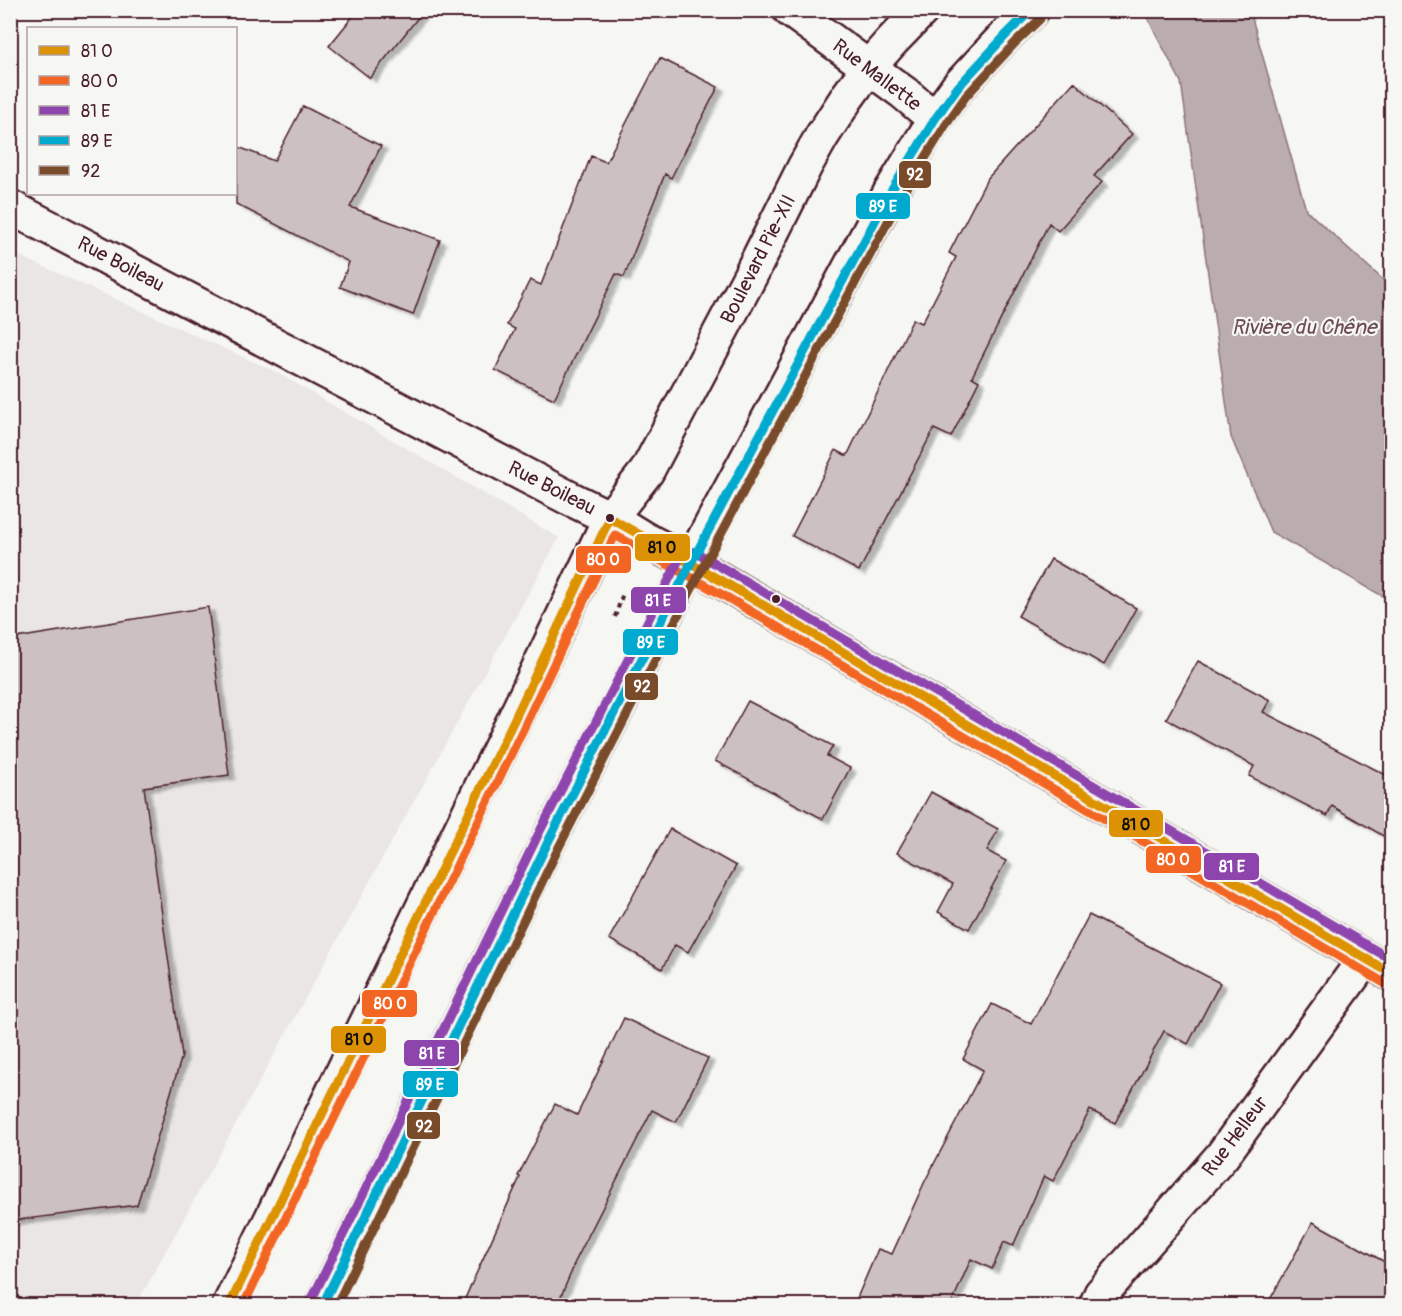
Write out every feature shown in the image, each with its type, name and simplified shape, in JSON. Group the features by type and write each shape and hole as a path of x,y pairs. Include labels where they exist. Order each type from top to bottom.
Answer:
{"street":[{"name":"Rue Mallette","path":"790,10 904,93 935,119"},
{"name":"Boulevard Pie-XII","path":"229,1305 610,518 647,471 805,166 848,96 869,67 922,10"},
{"path":"322,1305 549,840 691,563 890,193 935,119 957,88 1006,34 1032,10"},
{"name":"Rue Boileau","path":"10,207 610,518 691,563 1378,967"},
{"name":"Rue Helleur","path":"1096,1305 1101,1294 1222,1156 1378,967"}],"shaded area":[{"path":"11,252 276,372 559,538 136,1305 11,1306"}],"water":[{"name":"Rivière du Chêne","path":"1144,11 1250,11 1306,210 1391,287 1391,601 1271,532 1231,437 1181,82"}],"building":[{"path":"358,10 424,10 370,78 329,46"},
{"path":"660,58 718,87 671,178 665,174 624,277 616,274 554,399 495,370 515,329 507,325 530,280 541,285 591,156 606,162"},
{"path":"1074,82 1132,134 1094,176 1102,182 1058,231 1049,223 972,377 979,381 951,437 934,429 859,571 792,536 836,450 847,456 913,319 922,323 956,257 949,253 987,179"},
{"path":"303,106 381,146 350,207 440,240 413,315 340,287 349,262 236,204 237,146 274,161"},
{"path":"1051,559 1136,608 1104,665 1018,616"},
{"path":"208,607 229,775 144,787 182,1056 137,1205 10,1221 10,639"},
{"path":"1198,661 1270,700 1263,712 1392,778 1392,841 1332,806 1327,816 1249,776 1254,766 1166,719"},
{"path":"748,701 833,746 827,756 850,768 823,819 715,761"},
{"path":"931,792 998,829 987,851 1006,861 969,929 938,912 953,884 897,853"},
{"path":"670,829 736,866 688,952 675,945 662,969 609,939"},
{"path":"1089,915 1220,983 1188,1044 1164,1031 1115,1123 1090,1110 1053,1181 1044,1176 1013,1246 1004,1242 992,1269 971,1259 951,1305 854,1305 878,1249 892,1254 925,1181 983,1070 963,1059 992,1004 1031,1024"},
{"path":"624,1018 708,1058 676,1122 652,1110 573,1266 557,1305 462,1305 520,1177 518,1176 555,1104 577,1115"},
{"path":"1313,1222 1392,1266 1392,1305 1267,1305"}],"transit line":[{"path":"322,1306 549,840 691,563 890,193 935,119 957,88 1031,10"},
{"name":"92","path":"336,1306 560,845 702,569 900,199 966,96 1040,19"},
{"path":"229,1306 610,518 734,588 1392,974"},
{"path":"243,1306 615,535 728,598 1386,984"},
{"path":"311,1301 538,835 680,558 687,552 697,553 1392,960"}]}
